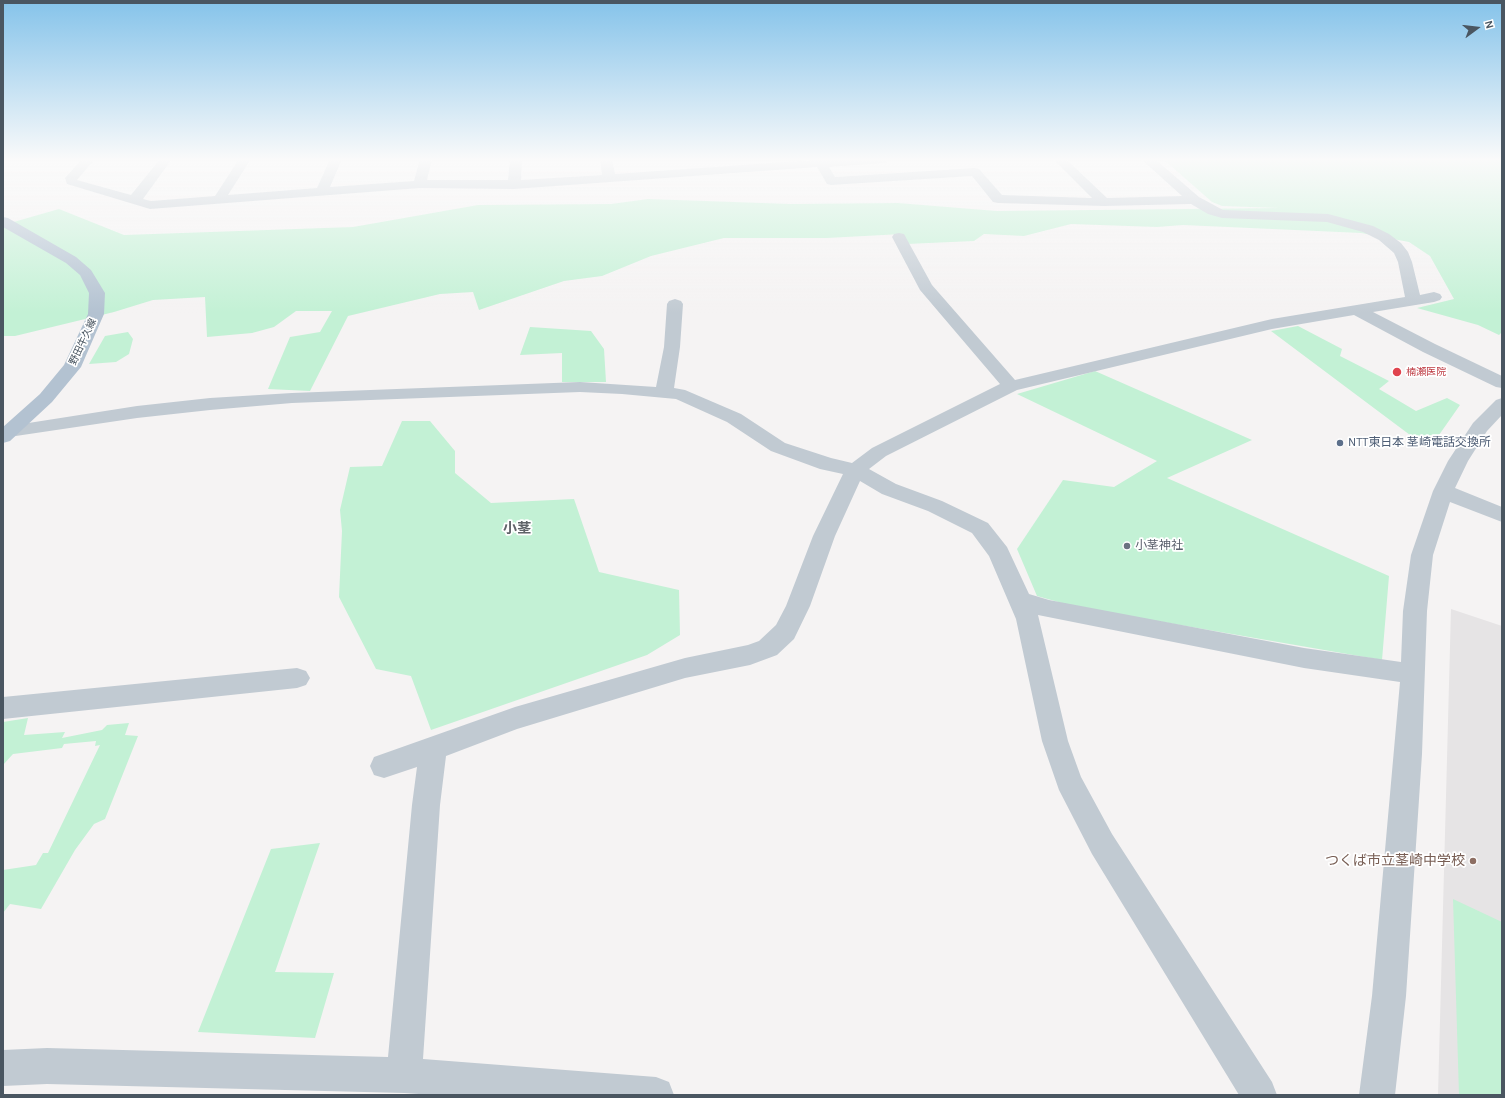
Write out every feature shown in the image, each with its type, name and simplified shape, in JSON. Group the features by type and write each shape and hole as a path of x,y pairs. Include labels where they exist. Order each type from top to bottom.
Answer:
{"main road":[{"name":"野田牛久線","path":"3,221 70,260 86,273 97,293 96,314 72,367 46,398 6,434"}],"street":[{"path":"1212,210 1222,214 1328,218 1368,229 1384,237 1401,252 1405,262 1413,300"},
{"path":"899,237 925,287 1011,386"},
{"path":"384,766 542,710 685,668 750,655 768,648 785,632 802,598 824,536 855,470 879,452 1011,386 1266,325 1434,297"},
{"path":"664,392 672,347 675,304"},
{"path":"1357,310 1429,348 1502,383"},
{"path":"6,434 137,412 210,404 292,398 580,388 664,392 679,394 712,407 734,418 778,447 827,464 855,470 889,489 935,506 980,528 999,553 1028,619 1055,741 1069,781 1102,844 1259,1095"},
{"path":"1377,1095 1389,996 1402,842 1413,674 1415,611 1422,555 1442,491 1458,461 1480,427 1502,404"},
{"path":"1442,491 1502,515"},
{"path":"1021,601 1049,609 1304,658 1413,674"},
{"path":"3,708 297,678"},
{"path":"404,1075 426,805 433,749"},
{"path":"3,1068 47,1066 404,1075 656,1095"}],"shaded area":[{"name":"つくば市立茎崎中学校","path":"1451,609 1502,626 1502,1095 1438,1095"}],"green space":[{"path":"55,210 62,210 124,235 353,227 448,210 1502,210 1502,332 1499,335 1478,325 1417,308 1454,299 1430,256 1409,242 1361,233 1183,225 1157,227 1071,224 1024,236 984,234 974,241 907,244 902,234 827,238 724,238 651,256 602,276 564,281 479,310 473,292 440,294 348,316 310,391 268,389 290,337 320,332 332,311 296,311 274,327 252,333 207,337 205,297 153,300 114,312 15,336 3,336 3,225"},
{"path":"1298,326 1342,349 1340,356 1389,381 1379,389 1416,411 1447,398 1460,405 1432,445 1414,438 1271,331"},
{"path":"530,327 591,331 604,349 606,382 562,382 562,353 520,355"},
{"path":"128,332 133,339 129,354 116,362 89,364 105,336"},
{"path":"1095,371 1252,440 1167,478 1389,576 1382,660 1076,607 1037,596 1017,549 1063,480 1114,487 1157,461 1017,394"},
{"path":"402,421 430,421 455,451 455,473 491,503 574,499 599,572 679,590 680,635 647,655 431,730 411,676 376,669 339,597 342,531 340,510 350,467 382,466"},
{"path":"28,718 24,735 65,732 62,738 102,730 107,725 129,723 125,735 138,736 105,819 94,824 75,850 41,909 10,904 3,913 3,870 36,865 43,853 48,853 100,745 95,746 96,741 64,744 62,748 13,754 3,765 3,722"},
{"path":"320,843 275,972 334,973 315,1038 198,1032 271,849"},
{"path":"1453,899 1502,922 1502,1095 1459,1095"}],"place":[{"name":"楠瀬医院","path":"1397,372"},
{"name":"NTT東日本 茎崎電話交換所","path":"1340,443"},
{"name":"小茎神社","path":"1127,546"},
{"name":"つくば市立茎崎中学校","path":"1473,861"}],"district":[{"name":"小茎","path":"517,529"}]}
